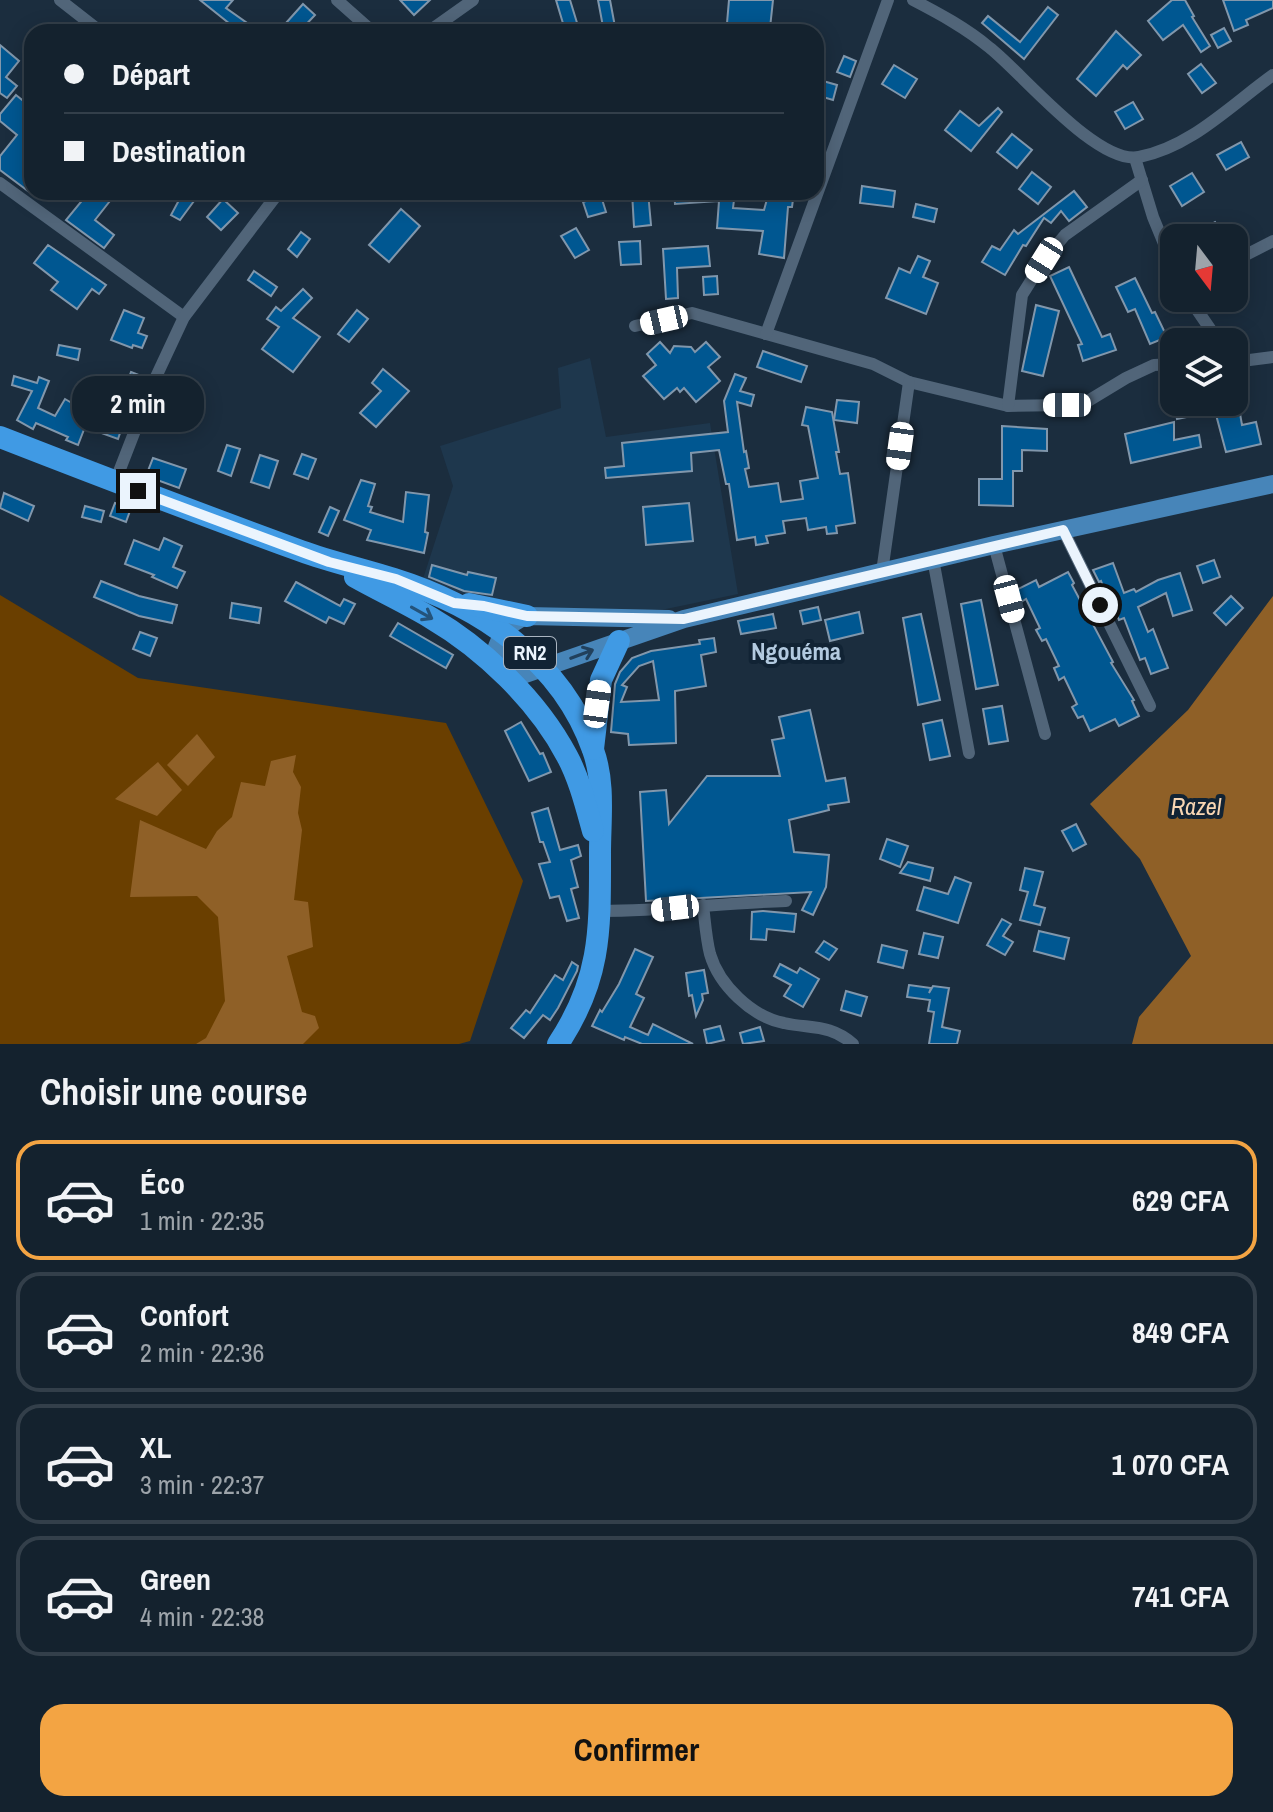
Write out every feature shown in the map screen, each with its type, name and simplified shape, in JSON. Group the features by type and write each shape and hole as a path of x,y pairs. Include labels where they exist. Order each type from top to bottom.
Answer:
{"highway":[{"name":"RN2","path":"0,437 329,562 396,579 483,617 536,657 579,720 593,750 601,799 602,911 599,940 586,991 558,1044"},
{"name":"RN2","path":"329,562 432,618 500,672 548,723 569,758 600,855"},
{"path":"454,603 527,616"},
{"path":"593,750 601,680 619,641"}],"main road":[{"path":"684,619 527,616 513,621 503,632 496,647 500,672 544,669 684,619 994,545 1273,484"}],"street":[{"path":"60,0 91,24"},
{"path":"337,0 364,24"},
{"path":"450,24 473,0"},
{"path":"824,165 888,0"},
{"path":"913,0 960,24 989,46 1095,144 1126,157 1135,158 1162,151 1207,126 1273,75"},
{"path":"1135,158 1160,234"},
{"path":"1008,406 1022,295 1044,260 1065,235 1142,180"},
{"path":"0,183 184,317"},
{"path":"115,482 155,379 184,317 273,200"},
{"path":"766,334 812,200"},
{"path":"1248,254 1273,241"},
{"path":"635,326 692,313 873,364 909,382 1008,406 1067,405 1088,401 1126,378 1160,365"},
{"path":"1248,360 1273,357"},
{"path":"882,572 909,382"},
{"path":"1063,530 1150,706"},
{"path":"994,545 1045,734"},
{"path":"933,559 969,753"},
{"path":"602,911 647,911 786,901"},
{"path":"703,905 710,954 719,974 737,996 765,1019 834,1030 853,1044"}],"shaded area":[{"path":"590,358 606,437 710,423 738,594 666,609 604,612 507,606 422,582 453,486 440,446 561,408 558,368"},
{"path":"0,595 138,678 446,723 523,881 470,1041 459,1044 0,1044"}],"water":[{"name":"Razel","path":"1273,596 1273,1044 1132,1044 1139,1017 1191,956 1140,859 1090,804 1188,710"},
{"path":"197,734 215,757 188,786 167,765"},
{"path":"296,755 293,772 301,787 298,813 302,830 294,900 308,902 313,947 287,956 302,1012 315,1016 319,1028 303,1044 196,1044 206,1038 225,1001 218,917 197,896 130,897 140,820 206,849 217,831 232,817 241,782 265,786 271,761"},
{"path":"158,762 182,790 157,816 115,799"}],"building":[{"path":"200,0 233,0 226,8 249,24 230,24"},
{"path":"400,0 430,0 414,15"},
{"path":"556,0 570,0 577,24 563,24"},
{"path":"598,0 610,0 614,24 602,24"},
{"path":"729,0 773,0 770,24 727,23"},
{"path":"1172,0 1185,0 1210,46 1201,52 1183,25 1163,40 1148,21"},
{"path":"1223,0 1273,0 1273,8 1246,20 1248,25 1234,31"},
{"path":"303,4 315,15 307,24 286,23"},
{"path":"1048,7 1058,15 1024,59 982,23 988,16 1020,42"},
{"path":"1224,28 1231,41 1218,48 1211,35"},
{"path":"1116,31 1141,55 1127,69 1123,65 1096,96 1077,79"},
{"path":"0,45 19,61 6,77 17,86 7,98 0,93"},
{"path":"844,56 856,61 850,77 837,72"},
{"path":"1201,64 1216,83 1202,93 1188,74"},
{"path":"894,65 917,79 905,98 882,84"},
{"path":"824,81 837,85 833,100 824,97"},
{"path":"16,95 24,102 24,188 0,170 0,156 17,135 0,121 0,114"},
{"path":"1133,102 1143,119 1125,129 1115,112"},
{"path":"998,108 1002,112 971,151 945,130 960,111 979,126"},
{"path":"1012,134 1032,150 1017,168 997,152"},
{"path":"1241,142 1249,157 1226,170 1217,155"},
{"path":"1032,172 1051,187 1038,204 1019,189"},
{"path":"1192,173 1204,192 1182,206 1170,186"},
{"path":"862,186 895,191 893,207 860,203"},
{"path":"1074,191 1087,207 1069,221 1061,211 1051,223 1044,218 1005,275 982,262 992,246 1000,250 1014,230 1018,234"},
{"path":"82,200 111,200 95,220 114,235 104,248 66,220"},
{"path":"175,200 194,201 180,220 171,215 178,202"},
{"path":"222,200 238,213 221,230 207,217"},
{"path":"602,200 606,212 588,217 583,202"},
{"path":"632,200 649,200 651,225 634,227"},
{"path":"675,200 734,200 733,208 764,210 767,200 793,200 792,207 788,207 784,258 759,254 763,231 717,228 719,201 675,204"},
{"path":"916,204 937,209 934,222 913,217"},
{"path":"401,209 420,226 389,262 369,245"},
{"path":"576,228 589,250 575,258 561,236"},
{"path":"301,232 310,239 297,257 288,249"},
{"path":"640,241 641,264 621,265 619,242"},
{"path":"48,245 106,285 99,294 92,289 77,309 51,290 58,282 34,263"},
{"path":"708,246 710,266 677,268 678,298 666,299 663,249"},
{"path":"918,256 930,261 923,277 938,283 926,314 886,298 899,268 910,273"},
{"path":"1069,267 1102,337 1110,334 1116,350 1083,361 1078,345 1082,344 1050,276"},
{"path":"254,271 277,287 271,296 248,280"},
{"path":"717,276 718,294 704,295 703,277"},
{"path":"1135,278 1163,328 1160,328 1160,340 1150,344 1135,309 1128,312 1116,287"},
{"path":"303,289 312,298 293,318 320,337 293,372 262,349 279,327 267,319 276,307 281,311"},
{"path":"1036,305 1059,311 1043,376 1022,371"},
{"path":"124,310 144,318 138,333 147,336 142,348 133,345 132,348 111,340"},
{"path":"357,310 368,319 349,342 338,334"},
{"path":"660,342 670,353 674,346 691,347 695,352 706,342 720,357 708,367 720,381 696,402 684,388 680,392 677,388 664,399 643,376 656,365 647,354"},
{"path":"59,345 80,349 78,360 57,355"},
{"path":"763,351 807,366 801,382 757,367"},
{"path":"383,369 409,391 376,427 360,413 381,391 372,383"},
{"path":"131,372 144,377 136,396 133,395 118,439 85,427 78,445 66,440 68,437 36,423 33,429 17,420 32,391 12,385 14,376 37,383 39,377 49,381 38,408 55,416 65,399 101,420 109,399 120,402"},
{"path":"735,374 746,378 740,391 754,395 751,406 737,402 749,468 745,469 749,487 778,483 781,502 803,499 800,481 818,478 808,426 802,425 806,407 832,412 840,474 848,473 855,523 836,526 837,533 827,534 826,527 808,530 806,518 783,521 785,533 766,536 768,543 756,545 755,537 737,540 729,484 726,484 719,450 691,453 692,471 606,478 605,468 624,466 622,443 728,432 724,401"},
{"path":"837,400 859,402 857,423 834,420"},
{"path":"1216,416 1240,416 1242,425 1256,422 1261,444 1226,452"},
{"path":"1174,422 1174,440 1199,435 1201,447 1131,463 1125,434"},
{"path":"1002,426 1047,429 1047,451 1022,450 1022,471 1013,471 1013,506 979,505 979,479 1002,479"},
{"path":"227,445 240,449 231,476 218,471"},
{"path":"302,454 316,459 308,479 294,474"},
{"path":"260,455 278,461 269,488 251,482"},
{"path":"153,458 186,469 179,488 146,476"},
{"path":"361,480 375,484 368,506 372,507 370,512 403,522 406,492 429,495 424,553 367,540 371,530 344,520"},
{"path":"4,493 34,506 28,521 0,508"},
{"path":"115,503 131,508 126,522 110,516"},
{"path":"689,503 693,541 646,545 643,507"},
{"path":"85,506 104,511 101,522 82,517"},
{"path":"330,507 339,511 328,536 319,532"},
{"path":"164,538 182,546 173,567 185,572 177,588 125,564 134,540 159,550"},
{"path":"1214,560 1220,577 1203,583 1197,566"},
{"path":"1113,563 1124,593 1134,589 1136,592 1180,573 1192,610 1173,616 1166,593 1138,607 1148,632 1153,629 1168,668 1151,674 1145,658 1140,660 1124,618 1119,620 1110,596 1107,597 1099,582 1093,570"},
{"path":"432,565 467,575 468,572 496,578 492,595 464,591 429,577"},
{"path":"1068,572 1111,663 1134,700 1139,716 1119,726 1115,719 1090,731 1083,716 1078,718 1072,707 1077,704 1064,677 1059,680 1054,668 1059,666 1046,639 1042,641 1036,630 1040,628 1026,599 1021,602 1016,590 1036,580 1039,587"},
{"path":"101,581 139,596 177,605 172,623 139,616 94,597"},
{"path":"296,582 340,606 344,599 355,604 344,624 329,617 326,623 285,601"},
{"path":"1231,596 1243,608 1226,625 1214,613"},
{"path":"981,600 998,685 976,689 961,604"},
{"path":"232,603 261,608 259,623 230,618"},
{"path":"818,607 821,620 803,624 800,611"},
{"path":"859,612 863,633 830,641 825,620"},
{"path":"773,614 776,628 741,634 738,621"},
{"path":"921,614 940,700 918,705 903,618"},
{"path":"398,623 453,655 446,668 390,636"},
{"path":"140,632 157,638 150,656 133,649"},
{"path":"714,638 716,652 701,655 706,686 675,691 676,743 629,745 628,734 611,732 615,684 632,658 651,651 700,644 699,640","holes":["653,661 659,700 621,702 627,687 622,685 639,666"]},
{"path":"1002,706 1008,741 989,744 983,709"},
{"path":"810,710 826,781 845,778 849,802 828,805 829,810 789,820 794,852 829,855 826,887 813,915 802,910 811,892 646,901 640,792 666,790 669,824 707,776 780,776 772,740 784,738 779,717"},
{"path":"942,720 950,756 930,760 923,724"},
{"path":"521,722 540,754 543,753 551,772 529,781 505,731"},
{"path":"548,808 560,850 578,845 581,856 571,860 578,887 571,889 579,918 567,921 559,896 550,898 539,864 550,862 543,842 540,842 532,813"},
{"path":"1076,824 1086,844 1073,851 1062,831"},
{"path":"887,839 908,846 900,867 880,859"},
{"path":"908,862 933,868 930,881 900,873"},
{"path":"1025,868 1043,872 1034,905 1045,908 1040,925 1020,920 1028,892 1020,890"},
{"path":"955,877 971,883 958,923 917,910 924,887 948,894"},
{"path":"752,912 796,914 794,932 767,929 766,940 751,939"},
{"path":"1002,919 1011,924 1003,936 1013,942 1005,955 987,945"},
{"path":"1039,931 1069,938 1064,959 1034,951"},
{"path":"924,933 943,937 938,958 919,954"},
{"path":"824,941 837,949 829,960 816,952"},
{"path":"882,945 907,951 903,968 878,962"},
{"path":"635,949 653,957 636,994 644,998 630,1027 648,1035 653,1024 693,1044 642,1044 592,1026 619,984"},
{"path":"572,962 578,966 577,971 558,1008 550,1020 543,1015 524,1038 511,1028 526,1010 530,1013 555,975 563,980"},
{"path":"780,964 797,973 800,968 819,979 803,1007 784,996 791,985 774,976"},
{"path":"704,970 708,993 702,994 703,1000 696,1016 686,973"},
{"path":"909,985 931,988 929,993 933,986 949,988 942,1027 960,1031 957,1044 929,1044 934,1012 928,1011 930,1000 907,997"},
{"path":"846,991 867,997 861,1016 841,1010"},
{"path":"720,1026 724,1040 707,1044 704,1030"},
{"path":"760,1027 764,1041 743,1044 740,1033"}],"district":[{"name":"Ngouéma","path":"796,652"}],"route":[{"path":"138,491 329,562 396,579 454,603 527,616 684,619 1063,530 1100,605"}]}
